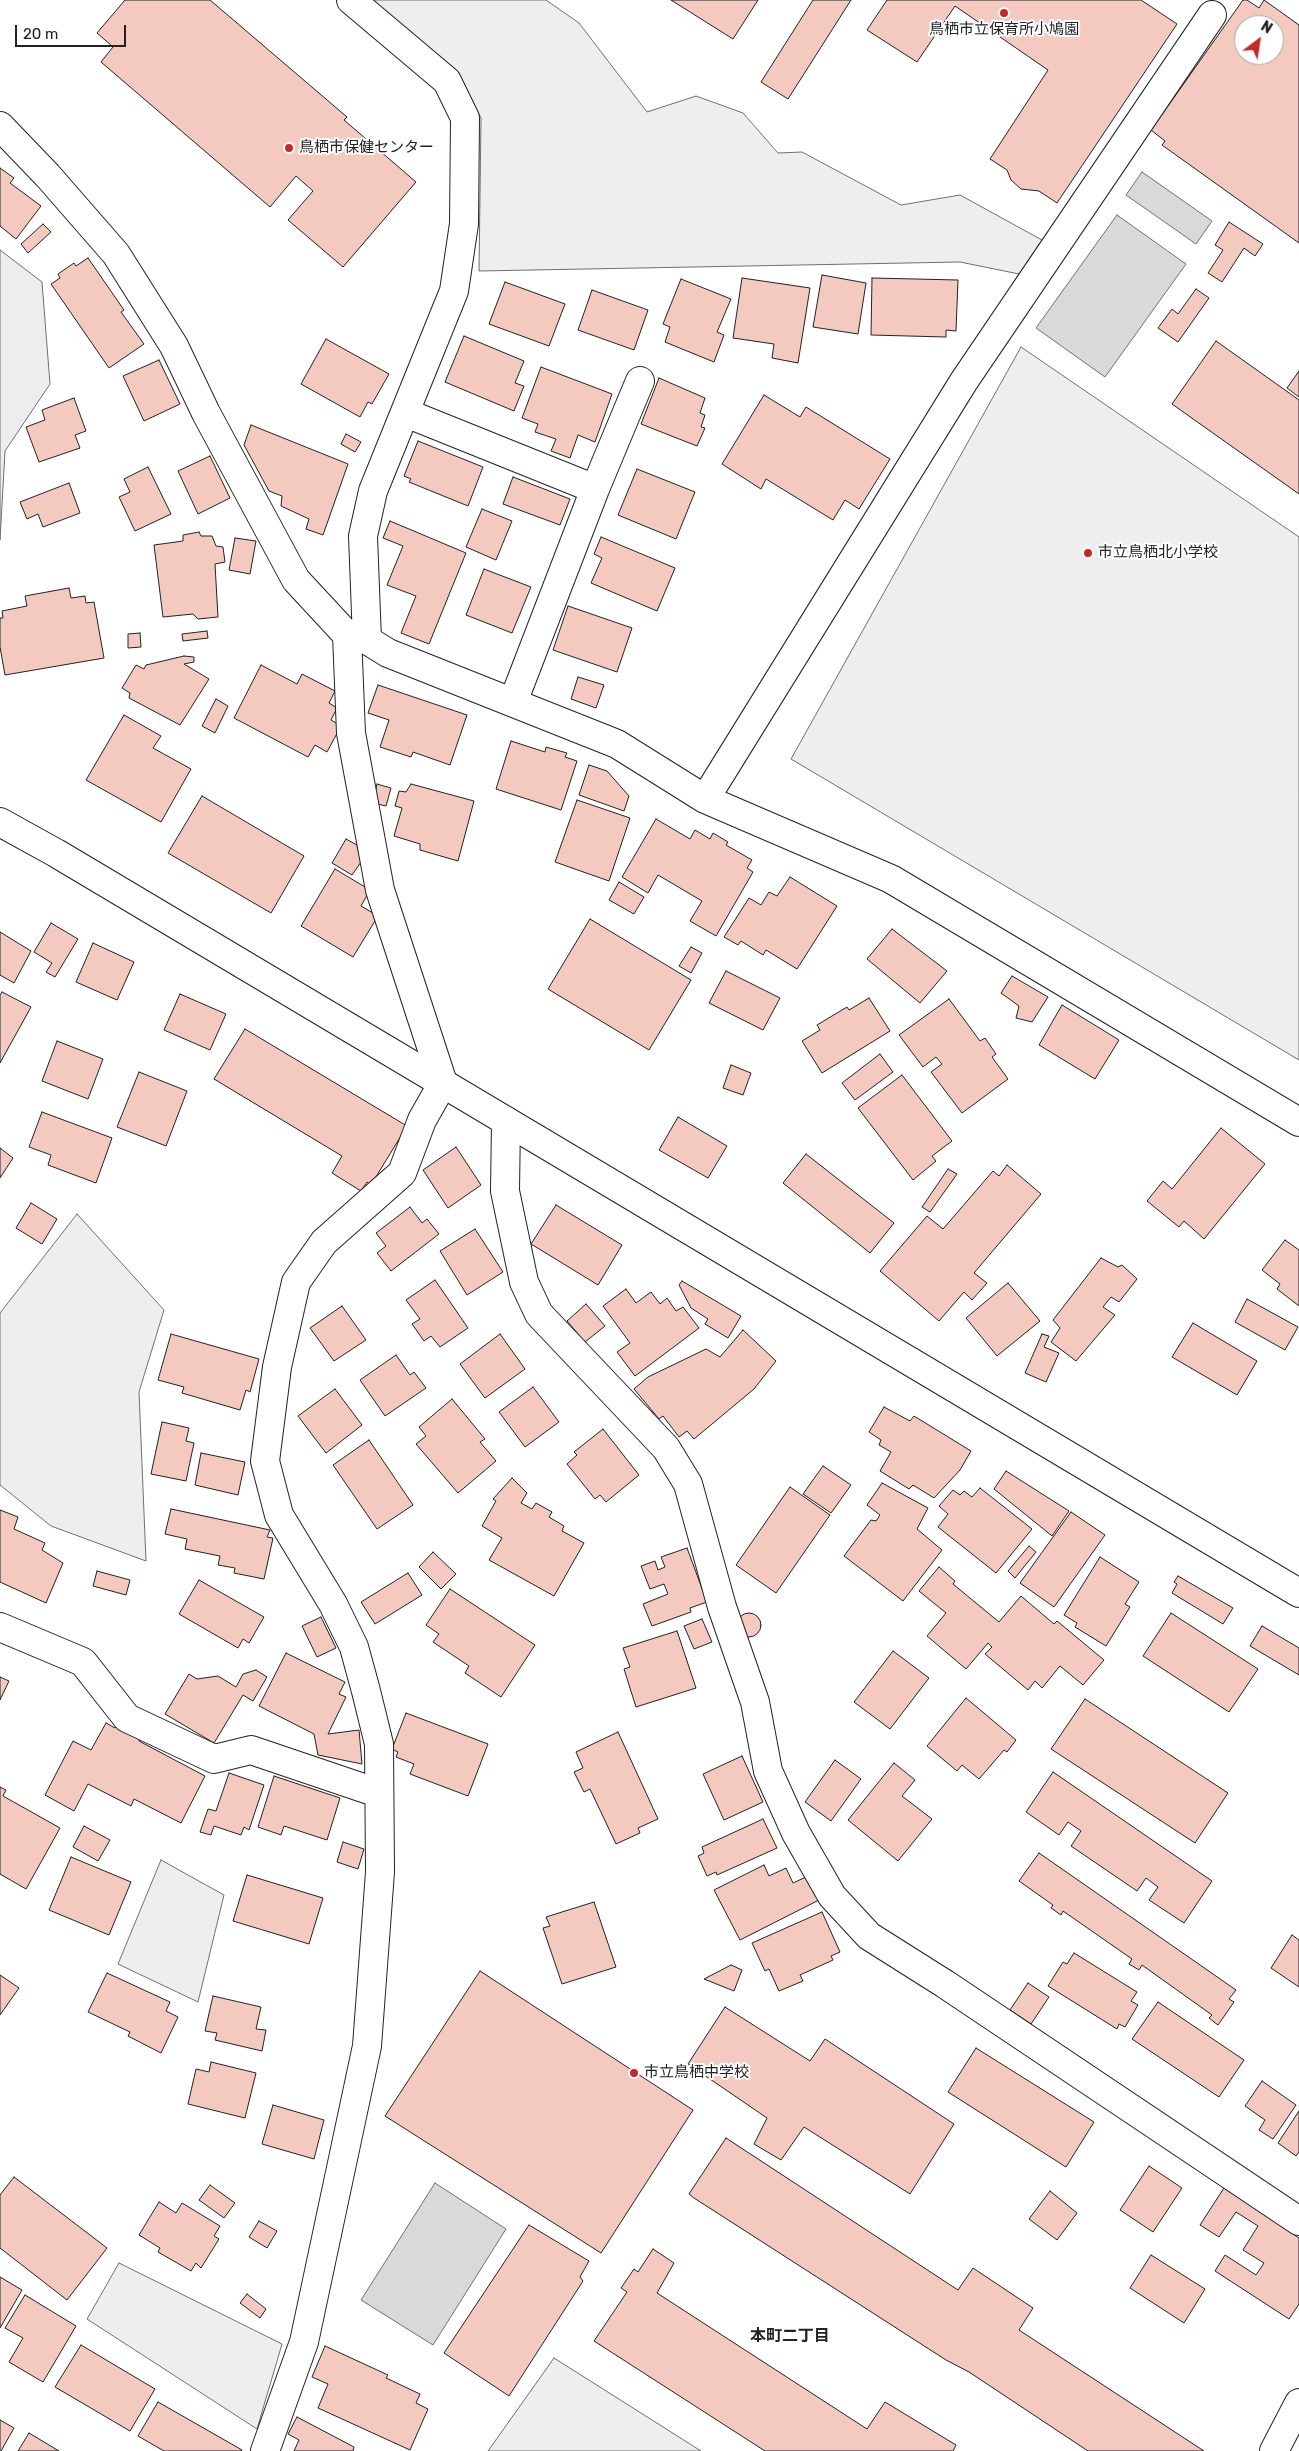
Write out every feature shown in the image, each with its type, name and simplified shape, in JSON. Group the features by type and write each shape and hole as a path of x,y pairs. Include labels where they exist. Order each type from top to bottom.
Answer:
{"street":[{"path":"265,2451 304,2342 367,2046 380,1872 378,1793 380,1744 354,1647 333,1604 279,1515 265,1461 277,1367 296,1282 324,1242 402,1173 422,1120 443,1083 380,890 351,733 363,536 373,491 454,291 464,224 465,118 447,81 351,0"},
{"path":"705,799 964,381 1212,15"},
{"path":"0,126 48,176 116,254 174,346 206,413 296,580 357,638 388,653 617,744 705,799 890,879 1299,1122"},
{"path":"513,702 595,488 640,382"},
{"path":"406,413 595,488"},
{"path":"0,822 443,1083 1299,1593"},
{"path":"506,1121 505,1190 524,1282 539,1314 666,1448 688,1484 722,1607 755,1702 768,1771 796,1833 832,1896 869,1936 945,1984 1299,2221"},
{"path":"0,1627 83,1662 127,1718 214,1759 251,1750 378,1793"},
{"path":"1274,2451 1299,2403"}],"shaded area":[{"path":"369,0 546,0 579,23 647,112 696,96 743,113 778,153 802,152 901,205 960,195 1042,240 1019,274 960,262 479,271 481,118 464,84"},
{"path":"1142,172 1212,221 1196,244 1126,195"},
{"path":"1117,215 1186,264 1105,377 1036,328"},
{"path":"0,250 42,282 50,384 5,451 0,540"},
{"name":"市立鳥栖北小学校","path":"1021,347 1299,537 1299,1060 791,759"},
{"path":"77,1214 164,1310 139,1392 146,1561 51,1526 0,1485 0,1313"},
{"path":"161,1860 224,1895 198,2002 118,1964"},
{"path":"435,2183 506,2229 433,2345 361,2300"},
{"path":"119,2263 282,2344 257,2429 87,2319"},
{"path":"554,2358 701,2451 488,2451"}],"building":[{"name":"鳥栖市保健センター","path":"125,0 210,0 347,117 344,120 416,182 343,267 288,220 313,191 296,176 270,207 101,62 113,47 97,33"},
{"path":"671,0 758,0 733,39"},
{"path":"813,0 851,0 788,99 761,82"},
{"path":"887,0 1141,0 1177,24 1057,203 1039,191 1021,189 1011,180 1007,170 990,159 1048,70 955,6 917,62 867,30"},
{"path":"1243,0 1247,0 1259,8 1264,0 1299,25 1299,243 1162,145 1165,141 1151,130"},
{"path":"0,168 14,178 10,183 41,206 16,239 0,226"},
{"path":"1229,222 1263,244 1255,256 1244,248 1222,282 1208,273 1223,250 1215,245"},
{"path":"43,224 51,232 28,253 21,244"},
{"path":"88,258 124,310 121,312 144,344 109,368 51,284 60,278 58,274 74,263 76,266"},
{"path":"822,275 866,283 858,334 813,327"},
{"path":"742,278 810,288 798,363 772,358 774,344 733,338"},
{"path":"872,278 958,280 956,331 946,330 946,337 871,335"},
{"path":"681,279 731,299 717,332 724,335 714,362 665,342 670,327 663,324"},
{"path":"505,282 565,304 549,346 489,324"},
{"path":"1196,289 1209,298 1178,342 1158,328 1172,309 1178,314"},
{"path":"592,290 648,310 634,350 578,330"},
{"path":"464,336 524,361 515,383 524,386 514,411 445,382"},
{"path":"326,339 389,374 372,404 368,402 360,417 301,384"},
{"path":"1216,341 1299,400 1299,494 1172,404"},
{"path":"159,360 180,404 144,421 123,376"},
{"path":"541,367 612,394 595,442 578,435 570,458 551,451 556,439 535,432 538,424 522,418"},
{"path":"1299,371 1299,397 1287,388"},
{"path":"659,378 705,398 700,413 705,415 701,427 705,428 697,446 641,424"},
{"path":"764,395 800,417 806,407 890,459 859,509 845,500 833,520 766,479 761,489 722,464"},
{"path":"74,398 86,431 75,435 80,448 39,462 26,427 45,420 42,410"},
{"path":"251,425 348,464 323,535 306,529 309,519 281,506 282,496 269,491 244,445"},
{"path":"346,434 361,442 355,452 341,444"},
{"path":"418,441 483,467 468,506 409,482 411,479 404,476"},
{"path":"210,456 230,498 198,514 178,471"},
{"path":"148,467 171,514 135,531 119,497 130,492 124,479"},
{"path":"637,469 695,492 676,539 618,515"},
{"path":"513,477 570,499 560,525 503,504"},
{"path":"69,483 80,513 43,527 38,514 27,519 20,502"},
{"path":"482,509 512,521 496,560 466,547"},
{"path":"390,521 466,553 429,644 401,633 416,596 387,585 403,546 383,538"},
{"path":"199,532 201,536 212,536 216,546 223,547 225,562 215,564 218,617 198,619 193,614 163,617 154,545 183,541 183,535"},
{"path":"601,537 675,568 657,611 591,583 602,558 594,554"},
{"path":"235,538 256,541 250,574 229,570"},
{"path":"484,569 531,587 512,633 466,615"},
{"path":"69,588 71,598 85,596 86,603 94,602 104,658 5,675 0,647 0,618 3,618 2,611 27,606 25,596"},
{"path":"568,606 632,628 617,672 553,650"},
{"path":"207,631 208,638 183,641 182,634"},
{"path":"140,633 141,647 128,648 128,634"},
{"path":"184,656 194,657 194,662 184,664 209,679 180,725 129,698 130,693 122,688 136,665 144,669 146,665"},
{"path":"261,665 297,684 302,674 335,691 329,703 337,708 331,720 341,726 327,752 315,745 308,757 234,718"},
{"path":"578,677 604,685 596,708 571,699"},
{"path":"378,685 467,715 450,765 413,752 411,757 380,747 389,720 368,713"},
{"path":"216,699 228,706 215,733 202,726"},
{"path":"124,715 161,736 153,748 191,769 161,822 86,780"},
{"path":"511,741 545,752 546,747 567,753 565,757 577,761 561,810 496,789"},
{"path":"589,765 607,771 629,796 624,811 579,795"},
{"path":"377,784 391,788 386,806 373,803"},
{"path":"411,784 474,801 458,861 420,850 420,844 394,836 402,808 395,806 399,791 406,792"},
{"path":"202,796 304,856 271,913 168,853"},
{"path":"577,800 630,818 609,881 555,862"},
{"path":"656,819 690,839 695,830 710,839 713,833 728,842 726,845 752,860 747,868 753,872 716,936 690,921 702,901 658,875 648,893 622,877"},
{"path":"346,839 357,845 361,862 352,875 332,863"},
{"path":"335,869 370,890 361,906 378,916 353,957 301,926"},
{"path":"790,877 837,906 797,969 766,950 763,955 741,941 738,945 724,937 749,898 761,905 769,892 777,896"},
{"path":"619,882 644,897 634,914 609,900"},
{"path":"590,919 691,980 649,1050 548,989"},
{"path":"51,923 78,939 55,977 46,972 52,963 34,952"},
{"path":"892,929 947,971 920,1003 867,959"},
{"path":"0,932 31,951 14,983 0,975"},
{"path":"93,943 134,962 117,1000 76,982"},
{"path":"691,947 702,953 691,973 679,966"},
{"path":"726,971 780,998 763,1030 709,1003"},
{"path":"1012,976 1048,997 1032,1022 1016,1018 1019,1006 1001,993"},
{"path":"2,992 31,1007 0,1063 0,995"},
{"path":"180,994 226,1014 210,1050 164,1030"},
{"path":"869,998 890,1031 822,1073 802,1041 820,1030 817,1025 847,1007 849,1010"},
{"path":"949,999 980,1041 985,1038 996,1054 992,1057 1008,1079 962,1113 931,1072 942,1064 936,1057 923,1067 899,1035"},
{"path":"1062,1005 1119,1040 1095,1079 1039,1045"},
{"path":"245,1029 407,1126 371,1185 367,1182 361,1191 332,1173 342,1156 214,1079"},
{"path":"57,1041 103,1059 88,1099 42,1081"},
{"path":"880,1054 893,1072 855,1100 842,1083"},
{"path":"731,1065 751,1073 743,1095 723,1088"},
{"path":"139,1072 187,1091 166,1146 117,1127"},
{"path":"902,1075 952,1141 932,1156 936,1161 913,1180 858,1108"},
{"path":"42,1112 112,1138 96,1183 48,1165 51,1155 29,1147"},
{"path":"678,1117 727,1146 708,1178 659,1150"},
{"path":"1221,1128 1265,1164 1204,1239 1184,1221 1179,1227 1147,1201 1163,1181 1172,1189"},
{"path":"456,1147 481,1185 448,1208 423,1170"},
{"path":"0,1148 13,1158 0,1178"},
{"path":"806,1154 894,1223 870,1253 783,1183"},
{"path":"1007,1165 1041,1194 974,1273 987,1283 972,1300 964,1292 939,1321 880,1271 927,1216 943,1229 993,1171 999,1176"},
{"path":"948,1169 957,1174 930,1212 922,1207"},
{"path":"31,1203 57,1219 42,1244 16,1228"},
{"path":"556,1205 622,1245 598,1285 531,1244"},
{"path":"410,1207 422,1223 427,1219 439,1234 391,1271 377,1253 386,1246 376,1233"},
{"path":"475,1229 503,1272 467,1295 440,1251"},
{"path":"1285,1240 1299,1250 1299,1306 1277,1289 1280,1284 1262,1270"},
{"path":"1101,1258 1118,1267 1122,1265 1137,1279 1119,1302 1111,1297 1103,1307 1115,1315 1076,1361 1051,1342 1060,1328 1053,1320"},
{"path":"435,1280 468,1328 440,1347 431,1336 424,1341 412,1324 420,1319 406,1300"},
{"path":"682,1281 741,1316 728,1338 705,1324 708,1319 691,1308 679,1285"},
{"path":"1008,1283 1040,1321 997,1356 966,1318"},
{"path":"626,1289 636,1303 651,1292 660,1304 667,1298 676,1311 683,1307 699,1328 635,1376 617,1352 630,1343 603,1306"},
{"path":"1247,1299 1298,1327 1285,1350 1235,1322"},
{"path":"586,1304 605,1326 585,1342 567,1321"},
{"path":"342,1306 366,1340 334,1361 310,1328"},
{"path":"1193,1323 1257,1361 1237,1395 1172,1357"},
{"path":"743,1330 776,1361 754,1389 694,1439 687,1431 679,1437 663,1416 659,1419 634,1389 648,1377 706,1349 720,1357"},
{"path":"171,1334 259,1359 250,1392 246,1390 240,1410 182,1393 184,1387 158,1380"},
{"path":"500,1334 525,1369 485,1398 460,1364"},
{"path":"1042,1334 1049,1336 1044,1347 1059,1353 1046,1382 1025,1373"},
{"path":"396,1355 410,1375 414,1372 426,1388 385,1416 360,1380"},
{"path":"533,1387 559,1422 525,1447 499,1412"},
{"path":"335,1389 362,1425 326,1453 298,1416"},
{"path":"452,1399 485,1439 480,1442 496,1461 458,1493 416,1444 426,1436 419,1427"},
{"path":"884,1407 910,1421 914,1416 971,1451 960,1470 934,1498 913,1485 909,1489 880,1471 891,1452 879,1445 881,1440 869,1432"},
{"path":"162,1422 189,1428 186,1441 194,1443 186,1481 151,1474"},
{"path":"603,1429 639,1475 606,1502 600,1495 595,1499 567,1464 577,1455 574,1452"},
{"path":"369,1440 413,1505 377,1529 333,1465"},
{"path":"201,1453 245,1462 238,1495 195,1485"},
{"path":"823,1466 851,1485 831,1513 803,1494"},
{"path":"1006,1471 1069,1511 1052,1536 994,1489"},
{"path":"512,1478 527,1493 521,1503 532,1509 536,1503 552,1512 549,1517 564,1526 562,1531 584,1543 554,1596 489,1560 502,1538 482,1526 496,1501 493,1499"},
{"path":"882,1483 928,1508 917,1529 942,1550 903,1601 844,1556 871,1520 876,1521 880,1515 867,1505"},
{"path":"790,1487 830,1515 776,1593 736,1565"},
{"path":"980,1488 1032,1529 996,1573 938,1527 948,1514 939,1506 953,1490 960,1495 964,1491 972,1497"},
{"path":"171,1509 270,1530 267,1537 273,1538 264,1579 234,1573 235,1568 218,1565 220,1556 185,1549 187,1539 165,1534"},
{"path":"0,1510 18,1517 14,1529 45,1543 42,1550 63,1563 46,1603 0,1582"},
{"path":"1071,1512 1105,1535 1054,1607 1020,1583"},
{"path":"1029,1546 1036,1552 1015,1578 1008,1571"},
{"path":"687,1548 707,1602 690,1608 691,1612 652,1626 643,1604 668,1594 664,1584 650,1589 641,1566 655,1561 658,1570 665,1567 661,1557"},
{"path":"433,1552 456,1574 441,1589 419,1567"},
{"path":"1100,1557 1139,1582 1125,1604 1130,1607 1106,1646 1075,1627 1077,1623 1064,1615"},
{"path":"939,1567 955,1581 953,1584 999,1622 1021,1596 1054,1624 1057,1621 1104,1660 1083,1685 1060,1666 1042,1688 1035,1681 1028,1690 985,1654 992,1647 988,1643 966,1669 927,1636 946,1613 919,1591"},
{"path":"97,1571 130,1580 126,1595 93,1586"},
{"path":"408,1573 422,1595 375,1624 361,1602"},
{"path":"1178,1576 1233,1608 1223,1624 1172,1593 1177,1584 1174,1582"},
{"path":"199,1580 264,1617 249,1643 243,1639 238,1648 179,1614"},
{"path":"450,1589 535,1645 501,1697 465,1673 469,1666 433,1642 439,1634 426,1625"},
{"path":"749,1613 754,1614 760,1620 760,1630 754,1636 749,1637 744,1636 738,1630 737,1625 738,1620 744,1614"},
{"path":"1171,1613 1258,1669 1229,1712 1143,1656"},
{"path":"321,1617 336,1648 317,1657 302,1626"},
{"path":"702,1619 712,1642 694,1649 684,1626"},
{"path":"1262,1626 1299,1648 1299,1675 1250,1646"},
{"path":"677,1631 696,1688 636,1707 624,1669 630,1667 623,1648"},
{"path":"893,1651 929,1678 890,1729 854,1702"},
{"path":"286,1653 345,1682 339,1694 346,1697 328,1734 359,1730 362,1764 318,1755 314,1734 259,1706"},
{"path":"256,1670 267,1677 253,1701 243,1695 214,1743 165,1714 189,1674 197,1679 218,1676 236,1687 243,1674"},
{"path":"0,1677 9,1681 0,1700"},
{"path":"966,1698 1016,1740 1007,1752 1004,1750 979,1779 962,1765 957,1771 927,1746"},
{"path":"1085,1699 1228,1793 1195,1843 1051,1749"},
{"path":"406,1713 488,1744 468,1796 410,1774 414,1764 396,1757 398,1752 392,1749"},
{"path":"106,1723 115,1728 117,1723 141,1736 139,1741 205,1776 181,1823 134,1799 131,1806 88,1784 74,1811 45,1795 73,1741 91,1750"},
{"path":"618,1732 658,1819 638,1828 640,1833 616,1844 590,1789 584,1792 574,1772 583,1768 576,1752"},
{"path":"742,1756 763,1802 724,1820 703,1774"},
{"path":"835,1760 861,1779 831,1821 805,1802"},
{"path":"894,1763 915,1780 902,1796 932,1819 898,1861 848,1820"},
{"path":"1053,1772 1212,1881 1184,1923 1149,1900 1158,1887 1146,1878 1137,1891 1071,1846 1081,1831 1068,1822 1059,1835 1026,1812"},
{"path":"229,1773 264,1785 249,1830 244,1827 241,1835 214,1826 211,1835 200,1832 208,1809 216,1811"},
{"path":"274,1776 340,1798 327,1840 284,1826 281,1835 258,1827"},
{"path":"0,1787 6,1790 3,1796 60,1828 26,1889 0,1874"},
{"path":"763,1819 777,1848 717,1875 716,1872 707,1876 698,1856 704,1853 702,1847"},
{"path":"84,1826 110,1840 98,1861 73,1847"},
{"path":"343,1842 364,1849 358,1869 337,1862"},
{"path":"1039,1853 1236,1990 1229,1999 1234,2002 1218,2025 1209,2018 1212,2015 1142,1965 1139,1970 1129,1964 1132,1959 1063,1911 1061,1915 1051,1908 1053,1905 1019,1881"},
{"path":"71,1857 131,1882 109,1935 49,1910"},
{"path":"764,1865 769,1876 786,1868 793,1883 808,1876 819,1900 740,1940 714,1890"},
{"path":"247,1875 323,1898 309,1944 233,1921"},
{"path":"594,1902 616,1967 562,1984 543,1928 550,1926 546,1917"},
{"path":"822,1912 840,1952 831,1956 833,1960 800,1975 803,1981 779,1991 769,1969 765,1971 752,1943"},
{"path":"1292,1935 1299,1940 1299,1987 1271,1968"},
{"path":"1074,1953 1137,1992 1131,2001 1138,2005 1125,2027 1119,2024 1117,2029 1048,1986 1063,1962 1067,1964"},
{"path":"731,1965 742,1970 734,1991 704,1979"},
{"path":"480,1971 693,2110 601,2253 385,2116"},
{"path":"107,1973 170,2002 166,2011 178,2017 161,2053 128,2036 130,2032 88,2012"},
{"path":"0,1975 19,1988 0,2015"},
{"path":"1028,1983 1049,1997 1031,2024 1010,2010"},
{"path":"213,1996 261,2007 256,2029 266,2030 262,2051 215,2040 217,2033 205,2031"},
{"path":"1158,2002 1244,2060 1219,2097 1132,2039"},
{"path":"725,2007 810,2061 825,2039 954,2124 910,2194 804,2127 781,2160 754,2144 767,2118 688,2064"},
{"path":"976,2048 1094,2122 1066,2167 948,2092"},
{"path":"211,2062 256,2073 245,2118 188,2104 196,2069 209,2072"},
{"path":"1262,2081 1296,2105 1273,2139 1259,2130 1265,2120 1245,2106"},
{"path":"273,2105 324,2120 314,2159 262,2144"},
{"path":"1299,2111 1299,2152 1296,2156 1278,2143"},
{"path":"726,2138 958,2290 973,2268 1033,2308 1019,2330 1204,2451 1088,2451 969,2372 946,2360 694,2198 689,2194"},
{"path":"1149,2166 1182,2188 1153,2232 1120,2210"},
{"path":"14,2177 107,2248 67,2300 0,2248 0,2195"},
{"path":"210,2185 235,2203 224,2218 199,2200"},
{"path":"1224,2188 1299,2238 1299,2304 1289,2319 1215,2271 1225,2255 1256,2275 1264,2263 1243,2250 1258,2226 1236,2212 1219,2237 1200,2225"},
{"path":"1050,2191 1077,2213 1057,2240 1029,2219"},
{"path":"159,2202 176,2213 182,2203 220,2226 214,2236 219,2239 201,2268 196,2263 191,2271 158,2252 160,2248 139,2235"},
{"path":"259,2221 277,2231 267,2248 249,2237"},
{"path":"529,2225 589,2261 580,2277 583,2281 509,2396 444,2353"},
{"path":"653,2249 674,2263 657,2293 867,2429 885,2402 956,2445 953,2451 765,2451 594,2341 627,2292 621,2288 634,2269 638,2272"},
{"path":"1151,2255 1205,2289 1184,2323 1130,2288"},
{"path":"0,2277 22,2290 0,2328"},
{"path":"247,2294 266,2309 260,2318 240,2303"},
{"path":"25,2295 76,2326 43,2382 9,2362 23,2338 5,2328"},
{"path":"81,2345 155,2389 130,2431 55,2387"},
{"path":"325,2346 388,2375 386,2378 420,2394 416,2403 428,2409 410,2450 318,2408 328,2384 312,2377"},
{"path":"158,2402 242,2450 164,2451 138,2436"},
{"path":"297,2417 354,2447 353,2451 294,2451 299,2440 288,2434"},
{"path":"0,2420 14,2428 1,2451 0,2451"},
{"path":"29,2433 59,2451 18,2451"}],"place":[{"name":"鳥栖市立保育所小鳩園","path":"1004,13"},
{"name":"鳥栖市保健センター","path":"289,148"},
{"name":"市立鳥栖北小学校","path":"1088,553"},
{"name":"市立鳥栖中学校","path":"634,2073"}],"district":[{"name":"本町二丁目","path":"790,2336"}]}
